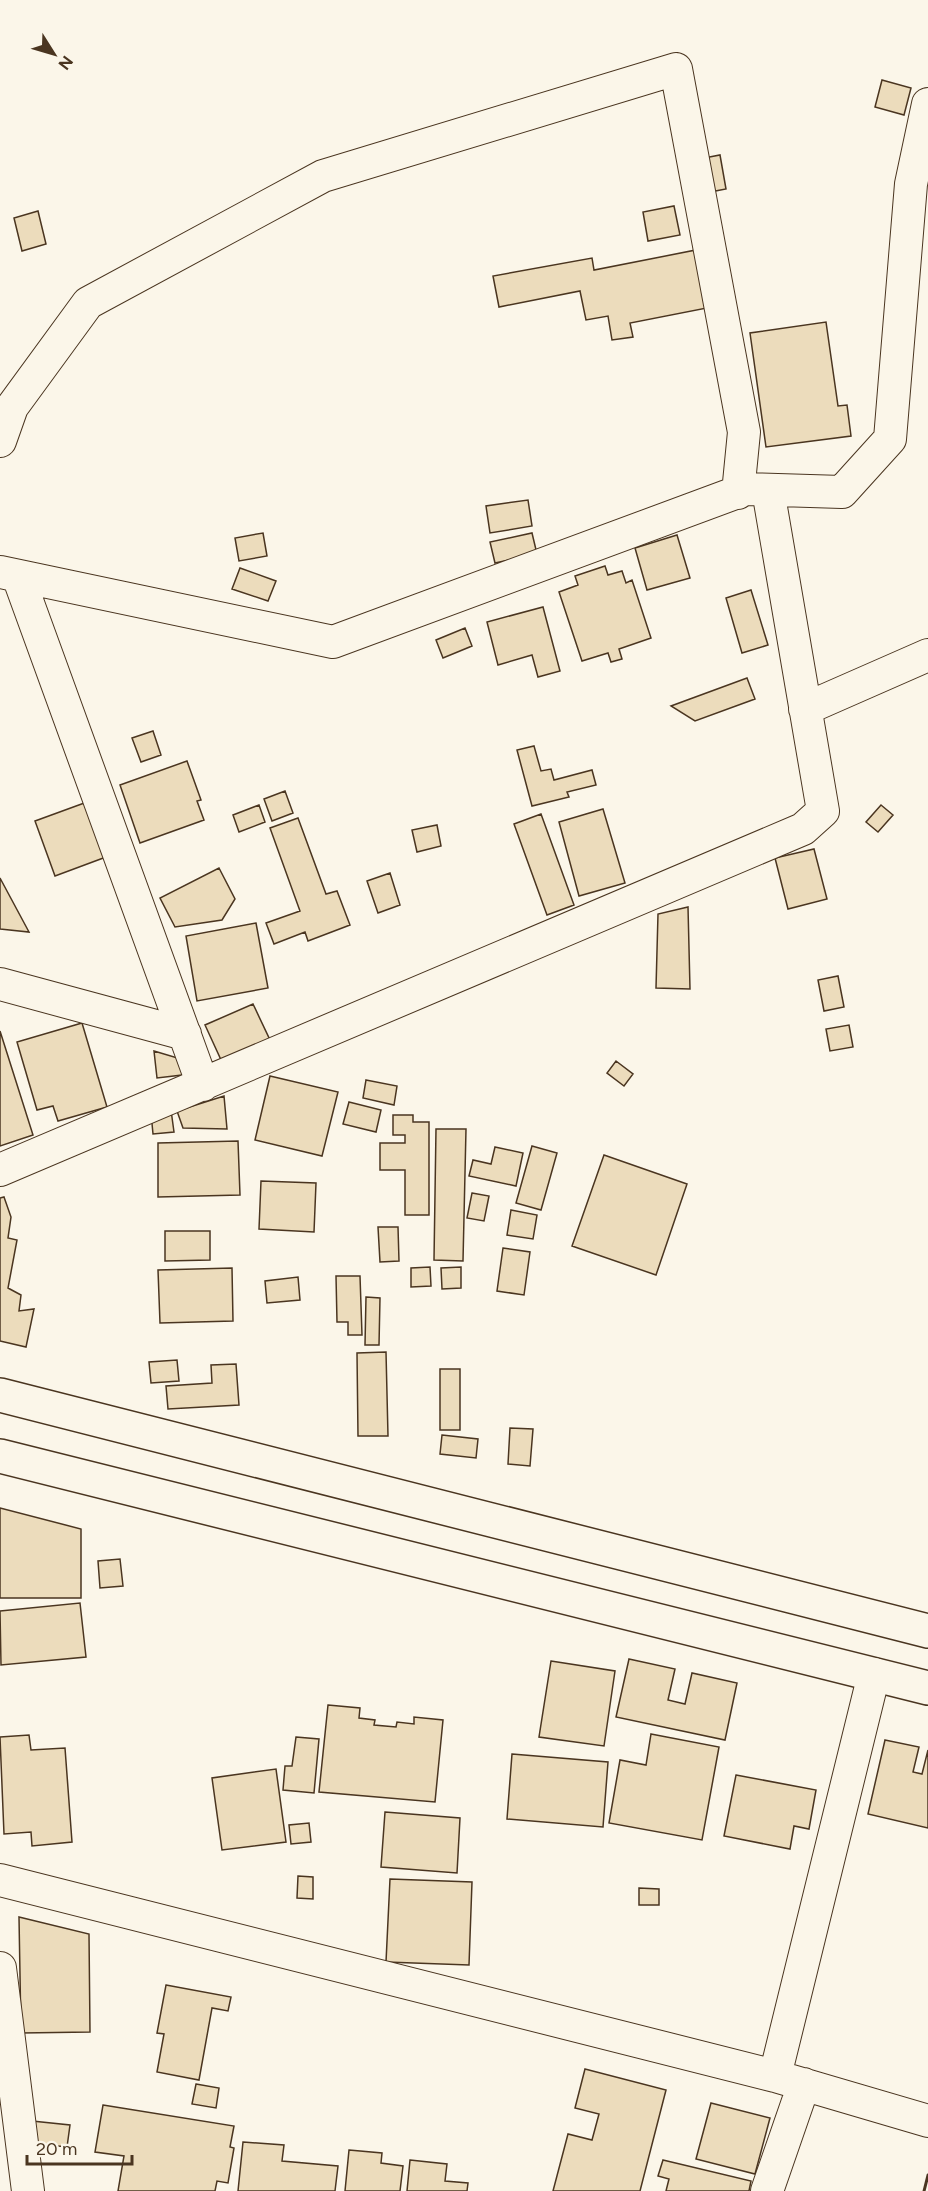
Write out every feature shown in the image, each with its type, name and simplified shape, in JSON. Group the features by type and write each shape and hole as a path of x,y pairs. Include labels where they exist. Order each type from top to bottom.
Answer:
{"street":[{"path":"0,441 12,407 88,303 323,176 676,69 753,491 805,709 823,811 802,830 0,1170"},
{"path":"9,574 333,642 753,491 842,492 890,439 911,184 928,104"},
{"path":"9,574 203,1084"},
{"path":"805,709 928,655"},
{"path":"0,984 185,1034"},
{"path":"0,1395 928,1630"},
{"path":"0,1456 928,1688"},
{"path":"767,2191 874,1674"},
{"path":"0,1880 789,2080 928,2121"},
{"path":"0,1968 28,2191"}],"building":[{"path":"882,80 911,88 904,115 875,107"},
{"path":"720,155 726,189 710,192 704,158"},
{"path":"674,206 680,235 648,241 643,212"},
{"path":"38,211 46,244 22,251 14,218"},
{"path":"696,250 707,308 630,323 633,337 612,340 608,316 586,320 580,291 499,307 493,276 592,258 594,270"},
{"path":"826,322 838,406 847,405 851,436 766,447 750,333"},
{"path":"528,500 532,526 490,533 486,506"},
{"path":"263,533 267,556 239,561 235,538"},
{"path":"532,533 537,554 495,563 490,542"},
{"path":"677,535 690,578 647,590 635,548"},
{"path":"605,566 608,575 622,571 626,583 632,580 651,638 619,649 622,659 611,662 608,653 582,661 559,592 578,585 575,576"},
{"path":"240,568 276,581 268,601 232,589"},
{"path":"751,590 768,645 742,653 726,598"},
{"path":"543,607 560,671 538,677 532,655 498,665 487,622"},
{"path":"465,628 472,646 443,658 436,640"},
{"path":"747,678 755,699 695,721 671,706"},
{"path":"153,731 161,755 141,762 132,738"},
{"path":"534,746 541,771 551,769 554,780 592,770 596,785 567,792 569,797 532,806 517,750"},
{"path":"187,761 201,800 197,801 204,820 140,843 120,785"},
{"path":"285,791 293,813 272,821 264,799"},
{"path":"87,802 106,857 55,876 35,821"},
{"path":"259,805 265,822 239,832 233,815"},
{"path":"881,805 893,815 878,832 866,822"},
{"path":"603,809 625,883 579,896 559,822"},
{"path":"541,814 574,905 547,915 514,824"},
{"path":"298,818 326,894 337,891 350,925 308,941 305,932 274,944 266,923 300,911 270,828"},
{"path":"437,825 441,846 417,852 412,830"},
{"path":"814,849 827,899 788,909 775,858"},
{"path":"219,868 235,899 222,920 175,927 160,898"},
{"path":"390,873 400,905 378,913 367,881"},
{"path":"0,878 29,932 0,929"},
{"path":"688,907 690,989 656,988 658,914"},
{"path":"256,923 268,988 197,1001 186,936"},
{"path":"838,976 844,1007 824,1011 818,980"},
{"path":"253,1004 270,1040 222,1062 205,1025"},
{"path":"82,1023 107,1107 58,1121 53,1106 37,1110 17,1042"},
{"path":"849,1025 853,1047 830,1051 826,1029"},
{"path":"0,1031 33,1135 0,1146"},
{"path":"154,1051 181,1059 182,1075 157,1078"},
{"path":"616,1061 633,1074 624,1086 607,1073"},
{"path":"270,1076 338,1092 322,1156 255,1140"},
{"path":"366,1080 397,1086 394,1105 363,1098"},
{"path":"224,1096 227,1129 183,1128 177,1111"},
{"path":"349,1102 381,1110 376,1132 343,1124"},
{"path":"171,1110 174,1132 153,1134 151,1113"},
{"path":"393,1115 413,1115 413,1122 429,1122 429,1215 405,1215 405,1170 380,1170 380,1143 405,1143 405,1135 393,1135"},
{"path":"436,1129 466,1129 463,1261 434,1260"},
{"path":"238,1141 240,1195 158,1197 158,1143"},
{"path":"532,1146 557,1153 541,1210 516,1203"},
{"path":"495,1147 523,1153 516,1186 469,1176 473,1160 491,1164"},
{"path":"604,1155 687,1184 656,1275 572,1246"},
{"path":"261,1181 316,1183 314,1232 259,1229"},
{"path":"472,1193 489,1196 484,1221 467,1218"},
{"path":"4,1197 11,1217 8,1238 17,1240 8,1288 21,1295 19,1311 34,1309 26,1347 0,1341 0,1198"},
{"path":"511,1210 537,1215 533,1239 507,1235"},
{"path":"378,1227 398,1227 399,1261 380,1262"},
{"path":"165,1231 210,1231 210,1260 165,1261"},
{"path":"503,1248 530,1252 524,1295 497,1291"},
{"path":"430,1267 431,1286 411,1287 411,1268"},
{"path":"461,1267 461,1288 442,1289 441,1268"},
{"path":"232,1268 233,1321 160,1323 158,1270"},
{"path":"336,1276 360,1276 362,1335 348,1335 348,1322 337,1322"},
{"path":"298,1277 300,1300 267,1303 265,1281"},
{"path":"366,1297 380,1298 379,1345 365,1345"},
{"path":"386,1352 388,1436 358,1436 357,1353"},
{"path":"177,1360 179,1381 151,1383 149,1362"},
{"path":"236,1364 239,1405 168,1409 166,1386 212,1383 211,1365"},
{"path":"440,1369 460,1369 460,1430 440,1430"},
{"path":"510,1428 533,1429 530,1466 508,1464"},
{"path":"442,1435 478,1439 476,1458 440,1454"},
{"path":"0,1508 81,1529 81,1598 0,1598"},
{"path":"120,1559 123,1586 100,1588 98,1561"},
{"path":"80,1603 86,1657 1,1665 0,1611"},
{"path":"629,1659 675,1669 668,1700 685,1704 692,1673 737,1683 725,1740 616,1717"},
{"path":"551,1661 615,1671 604,1746 539,1737"},
{"path":"328,1705 360,1708 359,1718 375,1720 374,1725 396,1727 397,1722 414,1724 414,1717 443,1720 435,1802 319,1792"},
{"path":"651,1734 719,1747 702,1840 609,1823 620,1760 646,1765"},
{"path":"29,1735 31,1750 65,1748 72,1842 32,1846 31,1832 4,1834 0,1737"},
{"path":"296,1737 319,1739 314,1793 283,1790 285,1766 292,1766"},
{"path":"885,1740 919,1747 913,1772 922,1774 928,1750 928,1828 868,1814"},
{"path":"512,1754 608,1762 603,1827 507,1819"},
{"path":"276,1769 286,1842 222,1850 212,1778"},
{"path":"736,1775 816,1790 809,1829 794,1826 790,1849 724,1836"},
{"path":"385,1812 460,1818 457,1873 381,1867"},
{"path":"309,1823 311,1842 291,1844 289,1825"},
{"path":"298,1876 313,1877 313,1899 297,1898"},
{"path":"390,1879 472,1882 469,1965 386,1962"},
{"path":"639,1888 659,1889 659,1905 639,1905"},
{"path":"19,1917 89,1934 90,2032 21,2033"},
{"path":"166,1985 231,1997 228,2011 212,2008 199,2080 157,2072 164,2034 157,2033"},
{"path":"585,2069 666,2090 640,2191 553,2191 568,2134 592,2140 599,2114 575,2108"},
{"path":"196,2084 219,2088 216,2108 192,2104"},
{"path":"711,2103 770,2118 755,2174 696,2159"},
{"path":"103,2105 234,2126 230,2147 234,2148 228,2183 217,2181 215,2191 118,2191 124,2156 95,2152"},
{"path":"32,2121 70,2125 67,2147 30,2143"},
{"path":"243,2142 284,2145 282,2161 338,2166 335,2191 238,2191"},
{"path":"349,2150 382,2153 381,2163 403,2166 400,2191 345,2191"},
{"path":"410,2160 447,2164 445,2181 468,2183 467,2191 407,2191"},
{"path":"663,2160 751,2181 749,2191 666,2191 669,2179 658,2176"}],"wall":[{"path":"924,2191 928,2175"}]}
